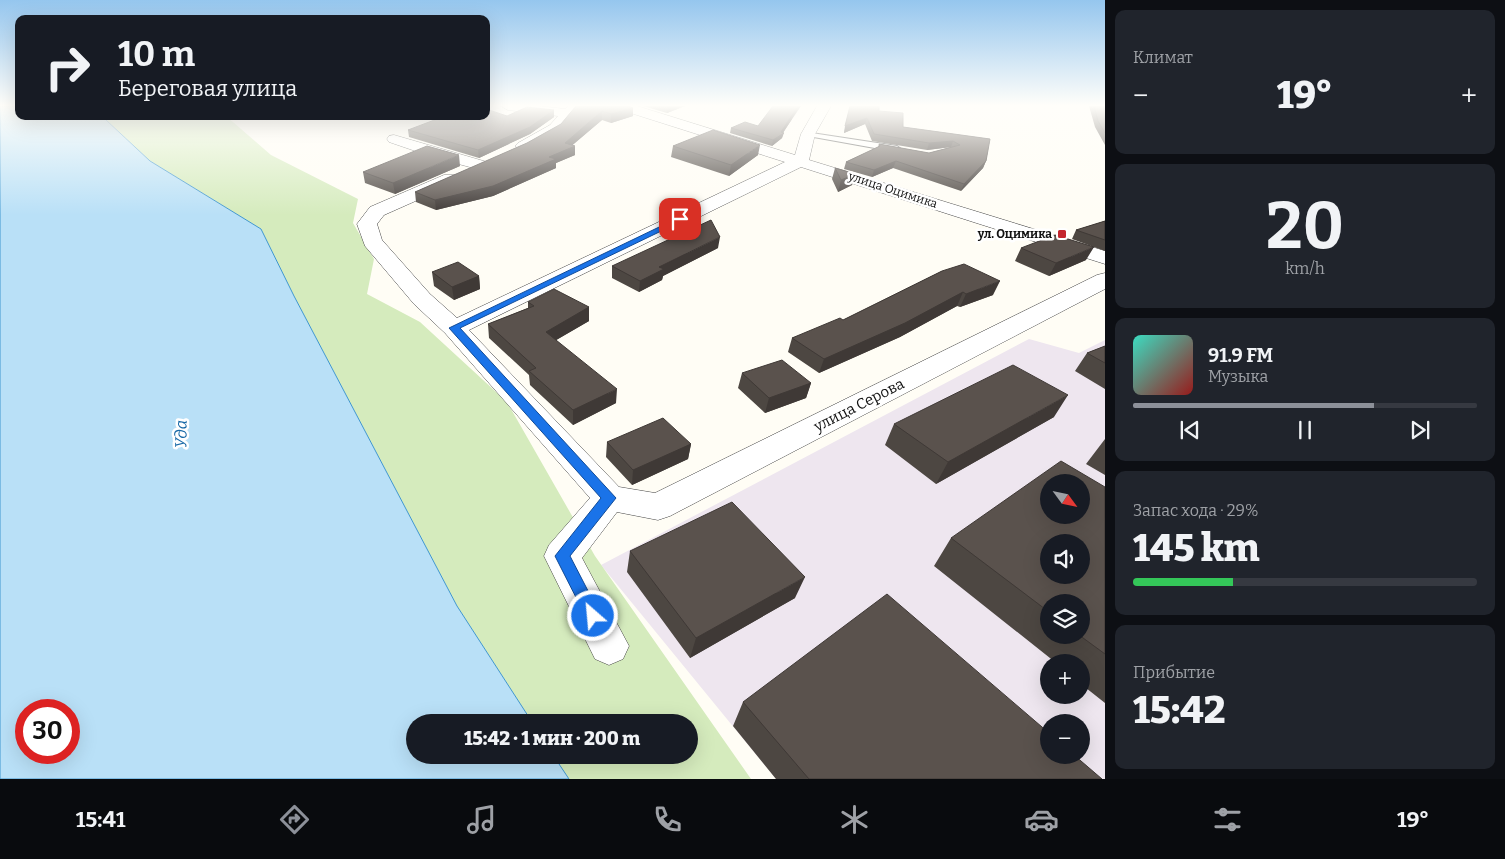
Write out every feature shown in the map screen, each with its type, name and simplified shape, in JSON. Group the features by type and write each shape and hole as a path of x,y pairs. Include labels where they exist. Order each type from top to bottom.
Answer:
{"street":[{"path":"404,142 481,165"},
{"path":"527,142 377,211 367,224 372,242 422,299 454,328 609,498 562,556 609,646"},
{"name":"улица Оцимика","path":"741,142 1105,258"},
{"path":"454,328 801,161 806,142"},
{"name":"улица Серова","path":"609,498 658,507 1105,280"}],"lane":[{"path":"858,142 909,151"}],"shaded area":[{"path":"1029,339 1079,353 1105,340 1105,779 776,779 601,565"}],"green space":[{"path":"130,142 256,142 271,155 358,199 353,223 374,259 367,294 420,322 507,402 595,556 751,779 569,779 559,764 698,764 698,714 527,714 457,606 294,296 261,229 150,161"}],"water":[{"name":"Уда","path":"0,142 130,142 150,161 261,229 294,296 457,606 527,714 406,714 406,764 559,764 569,779 0,779"}],"building":[{"path":"451,142 495,142 478,150"},
{"path":"566,142 575,146 549,157 556,159 493,186 435,200 415,192 527,143"},
{"path":"682,142 752,142 760,145 731,165 673,146"},
{"path":"955,142 989,142 986,161 964,184 896,161 874,170 846,162 880,146 879,144 929,153 960,145"},
{"path":"427,146 459,155 393,183 363,172"},
{"path":"835,168 856,174 841,180"},
{"path":"711,220 720,237 659,267 664,269 640,281 612,266"},
{"path":"1105,221 1105,240 1076,230"},
{"path":"1055,235 1094,247 1056,263 1021,248"},
{"path":"458,262 479,276 452,287 432,272"},
{"path":"964,264 1000,281 966,294 963,292 905,323 824,359 792,338 840,318 843,320 942,271"},
{"path":"554,289 589,307 546,332 617,389 573,410 529,371 536,368 488,324 534,306 528,302"},
{"path":"1105,346 1105,363 1087,353"},
{"path":"782,360 811,383 769,398 742,373"},
{"path":"1013,365 1068,395 948,462 894,424"},
{"path":"663,418 691,444 633,470 607,442"},
{"path":"1061,461 1083,474 1042,474"},
{"path":"1040,476 1040,524 1090,524 1090,478 1105,487 1105,654 1090,643 1090,594 1040,594 1040,605 951,538"},
{"path":"732,502 805,577 696,638 630,551"},
{"path":"887,594 1040,725 1040,764 1084,764 1102,779 809,779 743,702"}],"place":[{"name":"ул. Оцимика","path":"1062,234"}],"route":[{"path":"593,616 562,556 609,498 454,328 680,219"}]}
